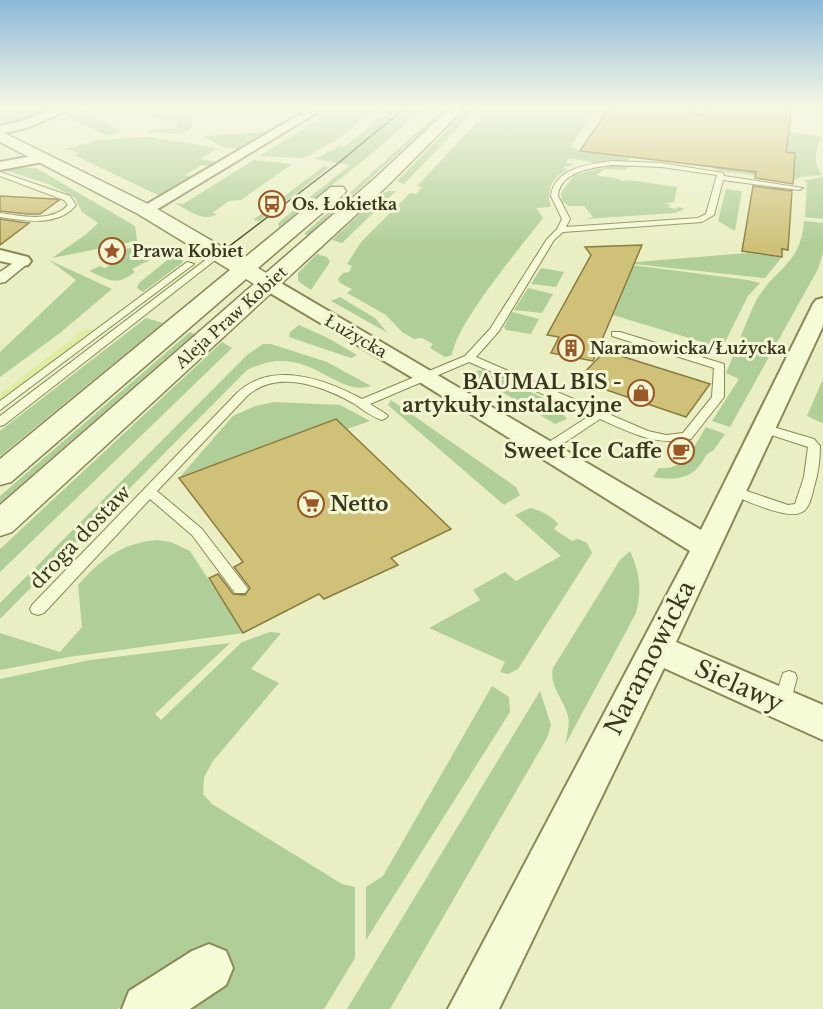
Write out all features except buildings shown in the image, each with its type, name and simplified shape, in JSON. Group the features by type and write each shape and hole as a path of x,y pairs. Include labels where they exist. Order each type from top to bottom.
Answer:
{"street":[{"name":"Łużycka","path":"35,154 145,210 215,251 426,376 706,547"},
{"path":"145,210 240,154"},
{"name":"Aleja Praw Kobiet","path":"0,476 256,276 379,184 410,154"},
{"path":"0,166 43,158"},
{"name":"Aleja Praw Kobiet","path":"0,524 256,276 347,182"},
{"path":"0,255 22,261"},
{"path":"0,279 22,261"},
{"name":"Naramowicka","path":"473,1009 706,547 823,304"},
{"name":"Sielawy","path":"655,648 785,691 823,723"},
{"path":"147,1009 209,968"}],"lane":[{"path":"362,403 469,358 494,331 551,239 561,230 566,219 554,197 554,191 567,174 612,163 652,162 721,174 710,215 699,220 561,230"},
{"path":"0,174 67,198 72,205 62,214 50,218 0,215"},
{"path":"720,178 799,188"},
{"path":"0,407 215,251"},
{"path":"0,422 215,251"},
{"path":"469,358 644,434 666,439 687,436 718,397 720,366 615,334"},
{"name":"droga dostaw","path":"38,609 241,394 256,384 280,378 312,383 362,403 382,416"},
{"path":"545,450 598,415"},
{"path":"732,490 787,510 796,510 801,506 807,491 814,446 810,442 763,428"},
{"name":"droga dostaw","path":"150,492 197,532 240,589"}],"shaded area":[{"path":"208,154 200,159 223,163 216,167 202,165 184,175 198,178 164,198 74,155"},
{"path":"263,154 310,154 303,158 260,156"},
{"path":"324,154 371,154 279,228 278,223 350,165 315,159"},
{"path":"393,154 397,154 308,235 304,234"},
{"path":"424,154 433,154 404,184 397,181"},
{"path":"447,154 606,154 631,157 627,161 596,163 569,158 566,162 574,165 563,167 567,170 557,177 551,186 549,196 551,207 536,208 543,218 477,305 456,341 452,355 445,357 430,348 433,344 422,338 414,339 402,332 386,315 347,293 352,289 340,283 338,279 343,273 349,272 352,266 347,264 361,242 410,193 416,194 422,187 417,186"},
{"path":"786,154 816,154 817,165 822,175 800,177 796,180 720,171 712,168 785,162"},
{"path":"254,160 292,164 241,200 229,201 212,213 217,214 212,216 201,216 175,203 183,204"},
{"path":"629,165 626,170 605,169 596,175 621,181 629,180 677,187 674,202 664,204 671,205 668,207 675,209 679,207 685,209 675,213 585,219 593,217 584,206 569,206 562,202 561,193 574,175 611,166"},
{"path":"324,166 330,167 260,221 253,220"},
{"path":"16,167 36,168 135,226 137,241 52,258 98,223 82,212 75,198 51,185 5,170"},
{"path":"823,177 823,219 805,217 807,182 802,181"},
{"path":"726,189 742,191 735,231 718,221"},
{"path":"396,191 342,243 332,240 381,194"},
{"path":"804,221 823,223 823,253 818,269 730,427 712,421 739,379 726,373 757,299 793,257 802,236"},
{"path":"137,247 149,255 150,260 132,269 135,272 128,277 112,281 89,271 100,266 105,268 114,263 116,257 109,258 107,252"},
{"path":"181,249 185,256 182,263 143,292 137,288 139,283"},
{"path":"747,253 782,257 765,278 624,263"},
{"path":"317,254 327,257 330,262 311,290 298,281 298,273"},
{"path":"49,260 112,289 60,333 0,377 0,352 76,280"},
{"path":"624,264 760,283 748,296 722,348 613,315 633,267"},
{"path":"541,268 564,272 556,287 531,284"},
{"path":"528,288 553,294 542,313 514,310"},
{"path":"340,297 375,318 388,333 331,301"},
{"path":"512,312 539,319 531,334 506,330 504,327"},
{"path":"146,318 163,323 0,456 0,431"},
{"path":"299,325 357,355 351,358 289,337 290,332"},
{"path":"190,332 194,334 0,503 0,496"},
{"path":"222,342 232,348 0,572 0,549"},
{"path":"263,344 271,344 327,362 371,386 357,387 344,384 318,371 287,361 269,362 247,370 0,619 0,603 247,355"},
{"path":"483,370 554,403 567,419 555,424 469,372"},
{"path":"823,379 823,421 822,423 807,416"},
{"path":"391,400 516,487 520,495 504,505 388,405"},
{"path":"274,402 340,405 370,421 347,429 336,419 179,478 233,416 255,406"},
{"path":"706,427 725,434 696,470 679,478 653,477 659,468 676,466 688,456"},
{"path":"530,508 552,518 558,524 554,529 572,541 578,539 587,543 592,553 518,669 508,674 500,672 505,662 429,628 480,600 473,590 505,572 516,581 561,556 515,515"},
{"path":"157,540 171,542 190,551 243,633 69,657 0,670 0,633 60,652 82,627 78,585 95,567 113,554 133,545"},
{"path":"630,551 639,582 636,613 565,745 569,721 554,685 553,668 620,560"},
{"path":"270,632 281,633 251,669 279,683 213,761 204,777 203,794 212,804 342,884 355,887 355,958 324,1009 181,1009 208,950 118,1009 0,1009 0,679 90,660 230,643 155,714 161,720 242,642"},
{"path":"492,686 509,697 510,712 366,940 366,887 383,876"},
{"path":"540,691 551,725 547,738 390,1009 347,1009"}],"sand":[{"path":"85,329 94,330 0,400 0,394"}],"tram line":[{"path":"219,254 349,154"}],"place":[{"name":"Os. Łokietka","path":"272,204"},
{"name":"Prawa Kobiet","path":"112,251"},
{"name":"Naramowicka/Łużycka","path":"571,348"},
{"name":"BAUMAL BIS - artykuły instalacyjne","path":"641,393"},
{"name":"Sweet Ice Caffe","path":"681,451"},
{"name":"Netto","path":"311,504"}]}
